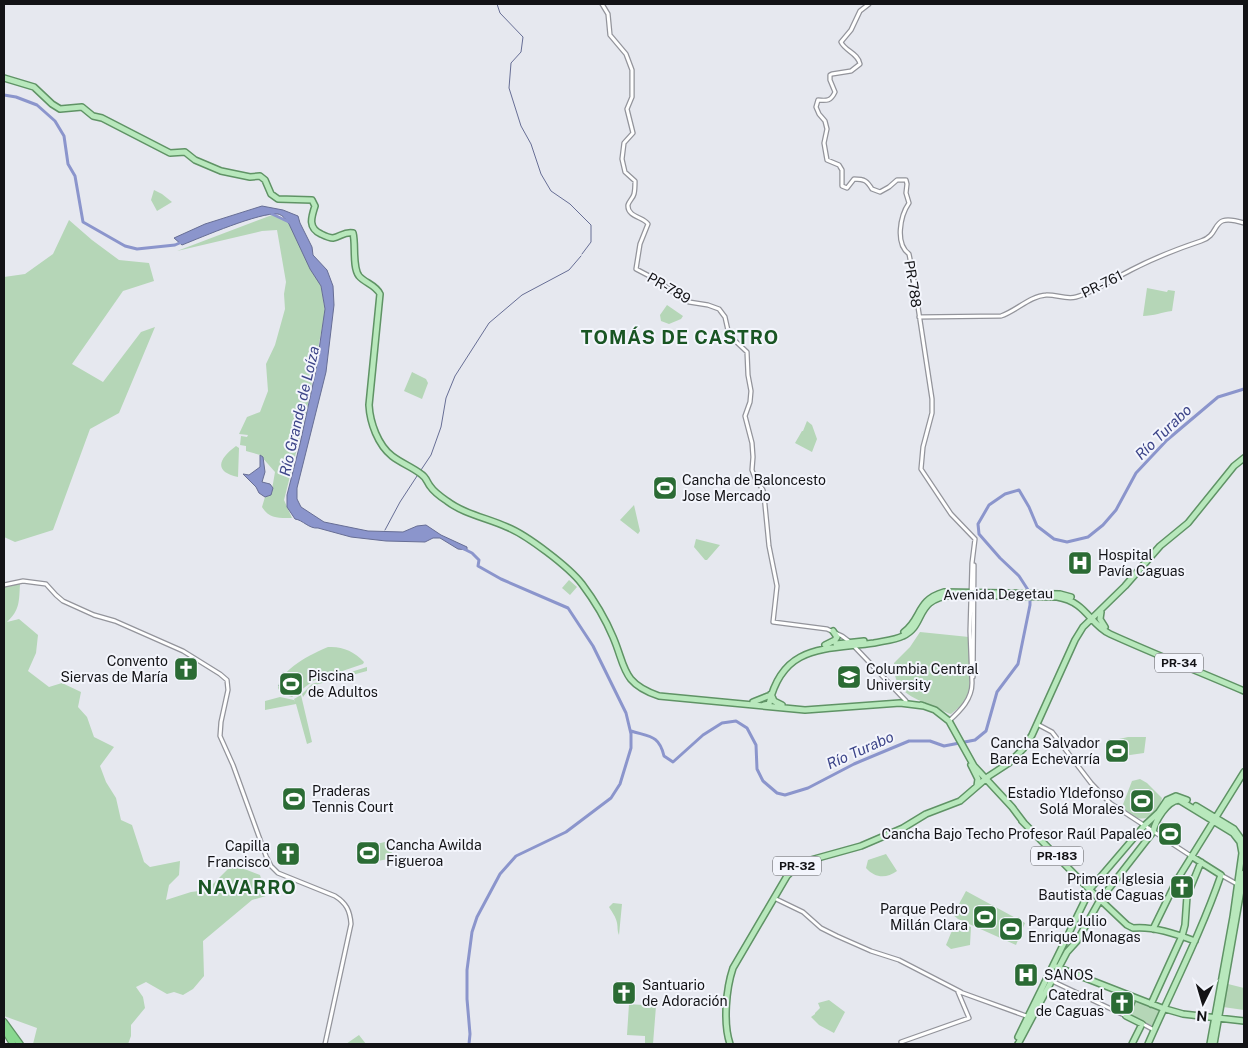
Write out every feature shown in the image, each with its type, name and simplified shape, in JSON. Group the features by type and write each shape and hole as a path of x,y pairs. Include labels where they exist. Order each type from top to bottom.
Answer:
{"highway":[{"path":"4,1022 20,1044"},
{"path":"4,1028 11,1044"},
{"path":"4,1034 11,1044"}],"main road":[{"name":"PR-183","path":"4,78 36,88 52,104 60,109 82,106 93,116 102,118 170,153 185,152 195,160 221,171 260,176 271,194 278,199 312,200 315,206 311,216 311,224 315,231 333,238 349,232 353,233 357,272 363,279 379,290 380,294 370,395 370,415 383,446 403,463 423,474 432,488 447,501 520,533 578,578 601,612 624,669 630,679 650,693 670,697 793,709 818,710 902,699 935,710 949,721 969,759 985,781"},
{"name":"PR-32","path":"730,1044 728,1021 734,969 774,898 790,875 805,863 852,849 902,830 928,815 962,802 985,781 1006,769 1020,756 1029,744 1078,638 1092,616 1101,611 1160,546 1188,523 1234,466 1244,458"},
{"name":"Avenida Degetau","path":"769,695 782,672 796,659 823,649 900,635 912,624 923,604 930,598 944,592 972,593"},
{"path":"972,593 983,594"},
{"path":"972,593 983,594"},
{"name":"Avenida Degetau","path":"768,704 774,678 794,657 825,645 862,644 900,638 912,630 925,607 930,603 944,596 972,593"},
{"name":"Avenida Degetau","path":"983,594 1036,595 1066,599 1077,604 1114,635 1244,691"},
{"path":"1101,611 1100,619 1103,627"},
{"path":"1088,624 1103,627"},
{"path":"825,645 836,640 837,636 833,631"},
{"path":"860,653 862,644"},
{"path":"753,702 769,695 782,705"},
{"path":"884,704 902,699 916,706"},
{"name":"PR-183","path":"728,702 753,702 811,707 900,703 924,706"},
{"path":"747,705 768,704 793,709"},
{"name":"PR-32","path":"852,849 903,828 926,814 960,801 1018,754 1030,739 1038,724"},
{"path":"1006,769 1029,744"},
{"name":"PR-183","path":"963,748 971,765 1024,823 1100,900 1133,928 1144,927 1195,941"},
{"path":"971,765 978,779 977,787"},
{"path":"1153,929 1177,880 1244,772"},
{"path":"1017,1044 1050,978 1090,890 1144,826 1153,822 1171,802 1179,800 1234,829 1244,843"},
{"path":"1214,819 1233,833 1240,842 1242,858 1241,886"},
{"path":"1050,978 1067,952 1077,941 1100,900 1153,832 1153,822"},
{"path":"1148,1044 1195,941 1221,875 1192,856"},
{"path":"1151,1004 1182,936 1185,925 1187,896 1201,862"},
{"path":"1210,1044 1217,1018 1244,872"},
{"path":"1057,967 1131,1003 1151,1004 1163,1011 1244,1021"},
{"path":"1131,1003 1127,1014 1142,1024 1132,1044"},
{"path":"1214,1044 1217,1018"},
{"path":"1217,1026 1226,1019"}],"street":[{"name":"PR-789","path":"602,4 608,14 610,35 626,54 632,70 632,97 627,109 633,133 624,143 622,159 625,172 635,181 633,196 628,205 629,210 648,224 640,244 636,269 657,280 689,302 719,309 725,316 729,335 747,352 751,392 745,416 752,443 752,470 764,495 769,546 776,586 773,622 833,631 852,644 902,699"},
{"name":"PR-788","path":"869,4 860,11 851,30 841,42 842,45 857,57 860,64 851,72 830,75 835,92 829,101 818,100 816,107 825,121 824,144 826,160 839,165 842,170 842,186 847,188 854,180 863,179 868,181 872,189 880,192 890,187 897,180 906,180 907,184 906,192 909,203 904,210 901,225 901,244 903,250 909,254 932,399 932,413 923,447 922,469 951,514 975,539 972,593 972,690 966,703 949,721"},
{"name":"PR-761","path":"919,318 1001,316 1011,313 1036,298 1045,295 1075,298 1161,255 1207,239 1223,219 1244,223"},
{"path":"4,584 23,581 46,584 63,601 183,650 226,680 228,690 220,736 233,765 271,866 278,873 335,896 342,900 349,908 351,924 325,1044"},
{"path":"1038,724 1052,732 1110,803 1192,856"},
{"path":"1221,875 1241,886"},
{"path":"774,898 803,912 821,928 899,960 957,992 965,993 1030,1017"},
{"path":"1050,978 1127,1014"},
{"path":"902,1043 969,1018 957,992"},
{"path":"960,997 965,993"},
{"path":"1142,1024 1155,1028"}],"green space":[{"path":"154,190 172,202 157,211 151,200"},
{"path":"272,215 290,222 321,286 325,311 307,409 284,500 292,518 271,516 262,507 265,497 271,495 275,472 260,455 246,451 246,446 240,445 241,436 247,437 248,435 239,434 247,417 260,412 268,391 266,364 275,345 285,309 284,294 286,282 277,230 262,231 177,251"},
{"path":"69,220 119,260 149,263 154,281 123,291 72,364 103,382 141,332 155,327 119,413 90,429 53,530 15,542 4,537 4,277 25,274 53,254"},
{"path":"1147,288 1167,292 1168,290 1175,291 1172,311 1143,316"},
{"path":"667,305 683,316 681,319 669,324 661,321 660,315"},
{"path":"412,372 426,379 428,383 422,399 404,391"},
{"path":"807,421 812,425 817,439 812,452 795,443"},
{"path":"236,446 239,448 238,477 224,471 221,464 226,455"},
{"path":"634,505 640,531 638,534 620,520"},
{"path":"696,539 720,545 705,560 694,547"},
{"path":"569,580 577,587 570,595 562,588"},
{"path":"9,584 20,584 17,609 7,622 19,619 38,635 36,653 28,671 49,687 62,683 81,692 78,707 87,717 94,737 114,747 100,766 106,782 116,798 121,820 132,825 144,862 150,867 180,861 179,875 169,885 166,900 191,892 207,890 231,866 260,875 266,896 252,900 203,941 204,976 193,989 183,995 174,992 167,994 146,982 136,987 143,997 145,1008 131,1025 131,1036 128,1044 33,1044 37,1028 4,1016 4,587"},
{"path":"920,632 969,637 970,690 964,703 951,714 905,692 900,687 894,673 894,663 910,647"},
{"path":"328,647 348,650 364,662 363,664 313,681 292,697 281,694 278,688 280,681 290,669 314,653"},
{"path":"367,667 367,671 311,686 303,697 302,694 312,684"},
{"path":"301,695 312,742 307,744 296,704 265,710 265,701 280,697 294,700 295,702 294,699"},
{"path":"1128,737 1146,737 1144,753 1116,757 1110,741"},
{"name":"Estadio Yldefonso Solá Morales","path":"1140,779 1147,783 1162,798 1156,812 1145,818 1133,817 1122,807 1132,781"},
{"path":"389,841 393,858 368,863 364,847"},
{"path":"886,854 897,871 881,876 873,874 866,868 868,860"},
{"name":"Parque Pedro Millán Clara","path":"966,891 1025,923 1016,945 953,915"},
{"path":"613,903 622,904 619,935 616,919 609,907"},
{"path":"961,923 971,927 970,945 951,949 946,945 953,929"},
{"path":"1228,984 1244,988 1244,1010 1223,1007"},
{"path":"829,1000 845,1012 834,1033 819,1025 811,1017 820,1008 818,1003"},
{"path":"1135,1000 1161,1010 1153,1026 1129,1016"},
{"path":"629,1004 656,1006 653,1044 645,1044 645,1036 627,1035"},
{"path":"359,1035 366,1044 346,1044"}],"water":[{"path":"262,206 283,210 298,216 312,247 313,255 327,270 333,286 334,305 326,372 297,488 297,499 301,507 324,522 368,531 403,532 417,526 426,525 441,535 467,547 467,550 458,549 440,538 433,538 425,542 386,541 351,537 309,526 295,519 287,507 287,495 316,370 325,309 321,286 310,269 289,224 278,214 270,214 245,221 182,245 174,238 205,224"},
{"path":"260,455 263,457 265,472 262,482 270,484 273,488 271,495 265,497 259,493 256,487 243,474 249,475 260,467"},
{"path":"283,682 287,689 295,692 294,695 288,695 281,691 279,685"}],"waterway":[{"path":"497,4 500,13 523,37 521,52 511,63 509,88 521,126 531,144 541,174 551,191 570,204 591,225 591,242 582,254"},
{"name":"Río Grande de Loíza","path":"4,95 16,97 37,105 55,121 64,136 68,164 75,176 83,222 125,246 137,249 175,245 184,241"},
{"name":"Río Grande de Loíza","path":"272,214 289,222"},
{"path":"421,470 431,455 441,427 446,398 455,376 489,323 522,295 569,270 581,256"},
{"name":"Río Turabo","path":"631,731 656,740 664,756 673,762 703,735 722,723 736,721 747,728 756,745 757,769 763,781 777,793 785,795 808,788 854,764 909,741 930,741 944,746 975,740 986,731 997,692 1018,664 1030,605 1030,593 1019,576 979,534 978,524 989,505 1005,494 1019,490 1037,526 1054,539 1067,542 1088,537 1103,525 1116,510 1136,473 1167,440 1218,397 1244,389"},
{"path":"385,530 419,473"},
{"name":"Río Grande de Loíza","path":"462,548 472,553 479,560 478,566 501,579 568,608 593,646 626,713 631,734 631,748 620,784 611,798 566,832 516,856 500,874 477,917 472,932 467,970 469,1044"}],"place":[{"name":"Cancha de Baloncesto Jose Mercado","path":"665,488"},
{"name":"Hospital Pavía Caguas","path":"1080,563"},
{"name":"Convento Siervas de María","path":"186,669"},
{"name":"Columbia Central University","path":"849,677"},
{"name":"Piscina de Adultos","path":"291,684"},
{"name":"Cancha Salvador Barea Echevarría","path":"1117,751"},
{"name":"Praderas Tennis Court","path":"294,799"},
{"name":"Estadio Yldefonso Solá Morales","path":"1142,801"},
{"name":"Cancha Bajo Techo Profesor Raúl Papaleo","path":"1170,834"},
{"name":"Cancha Awilda Figueroa","path":"368,853"},
{"name":"Capilla Francisco","path":"288,854"},
{"name":"Primera Iglesia Bautista de Caguas","path":"1182,887"},
{"name":"Parque Pedro Millán Clara","path":"985,917"},
{"name":"Parque Julio Enrique Monagas","path":"1011,929"},
{"name":"SANOS","path":"1026,975"},
{"name":"Santuario de Adoración","path":"624,993"},
{"name":"Catedral de Caguas","path":"1122,1003"}],"district":[{"name":"TOMÁS DE CASTRO","path":"680,337"},
{"name":"NAVARRO","path":"247,887"}]}
